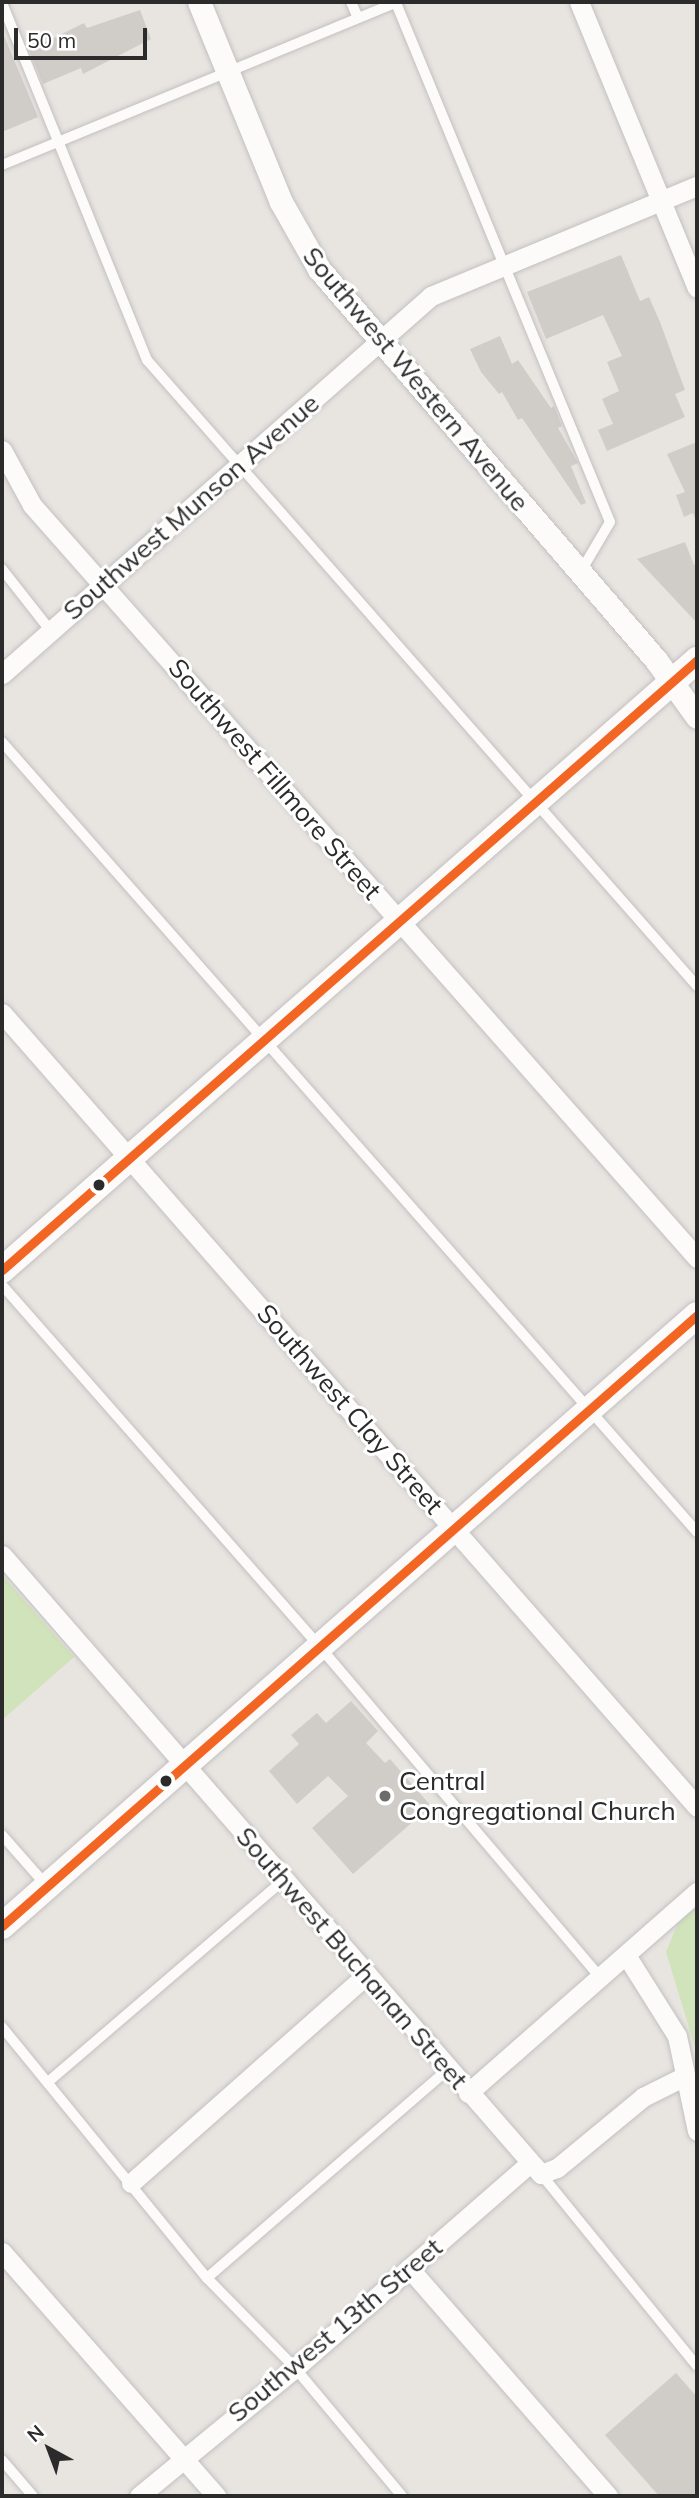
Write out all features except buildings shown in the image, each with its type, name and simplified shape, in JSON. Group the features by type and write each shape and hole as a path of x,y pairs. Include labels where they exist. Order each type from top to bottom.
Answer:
{"main road":[{"path":"2,1270 697,660"},
{"path":"2,1926 697,1315"}],"street":[{"name":"Southwest Western Avenue","path":"199,2 304,247 380,341 673,681 678,695 697,717"},
{"path":"579,2 697,288"},
{"name":"Southwest Munson Avenue","path":"2,674 431,296 697,186"},
{"name":"Southwest Fillmore Street","path":"4,461 32,505 697,1258"},
{"name":"Southwest Clay Street","path":"2,1013 697,1807"},
{"name":"Southwest Buchanan Street","path":"2,1555 535,2169"},
{"path":"468,2093 697,1892"},
{"path":"625,1955 677,2036 697,2131"},
{"path":"131,2183 367,1974"},
{"name":"Southwest 13th Street","path":"138,2496 295,2368 409,2268 535,2169 557,2168 643,2096 685,2076"},
{"path":"2,2252 216,2496"},
{"path":"409,2268 608,2496"}],"lane":[{"path":"351,2 358,18"},
{"path":"2,165 397,2 610,522 580,573"},
{"path":"2,3 61,142 147,360 697,986"},
{"path":"2,569 50,630"},
{"path":"2,742 697,1532"},
{"path":"2,1285 320,1647 600,1977"},
{"path":"2,1835 48,1887"},
{"path":"48,2082 285,1880"},
{"path":"2,2027 207,2278 295,2368 402,2496"},
{"path":"207,2278 448,2069"},
{"name":"Southwest Buchanan Street","path":"535,2169 697,2366"},
{"path":"2,2460 33,2496"}],"green space":[{"path":"2,1575 74,1657 2,1720"},
{"path":"697,1907 697,2080 695,2047 666,1952 678,1923"}],"transit line":[{"path":"2,1270 697,660"},
{"path":"2,1926 697,1315"}],"place":[{"name":"Central Congregational Church","path":"385,1796"}]}
